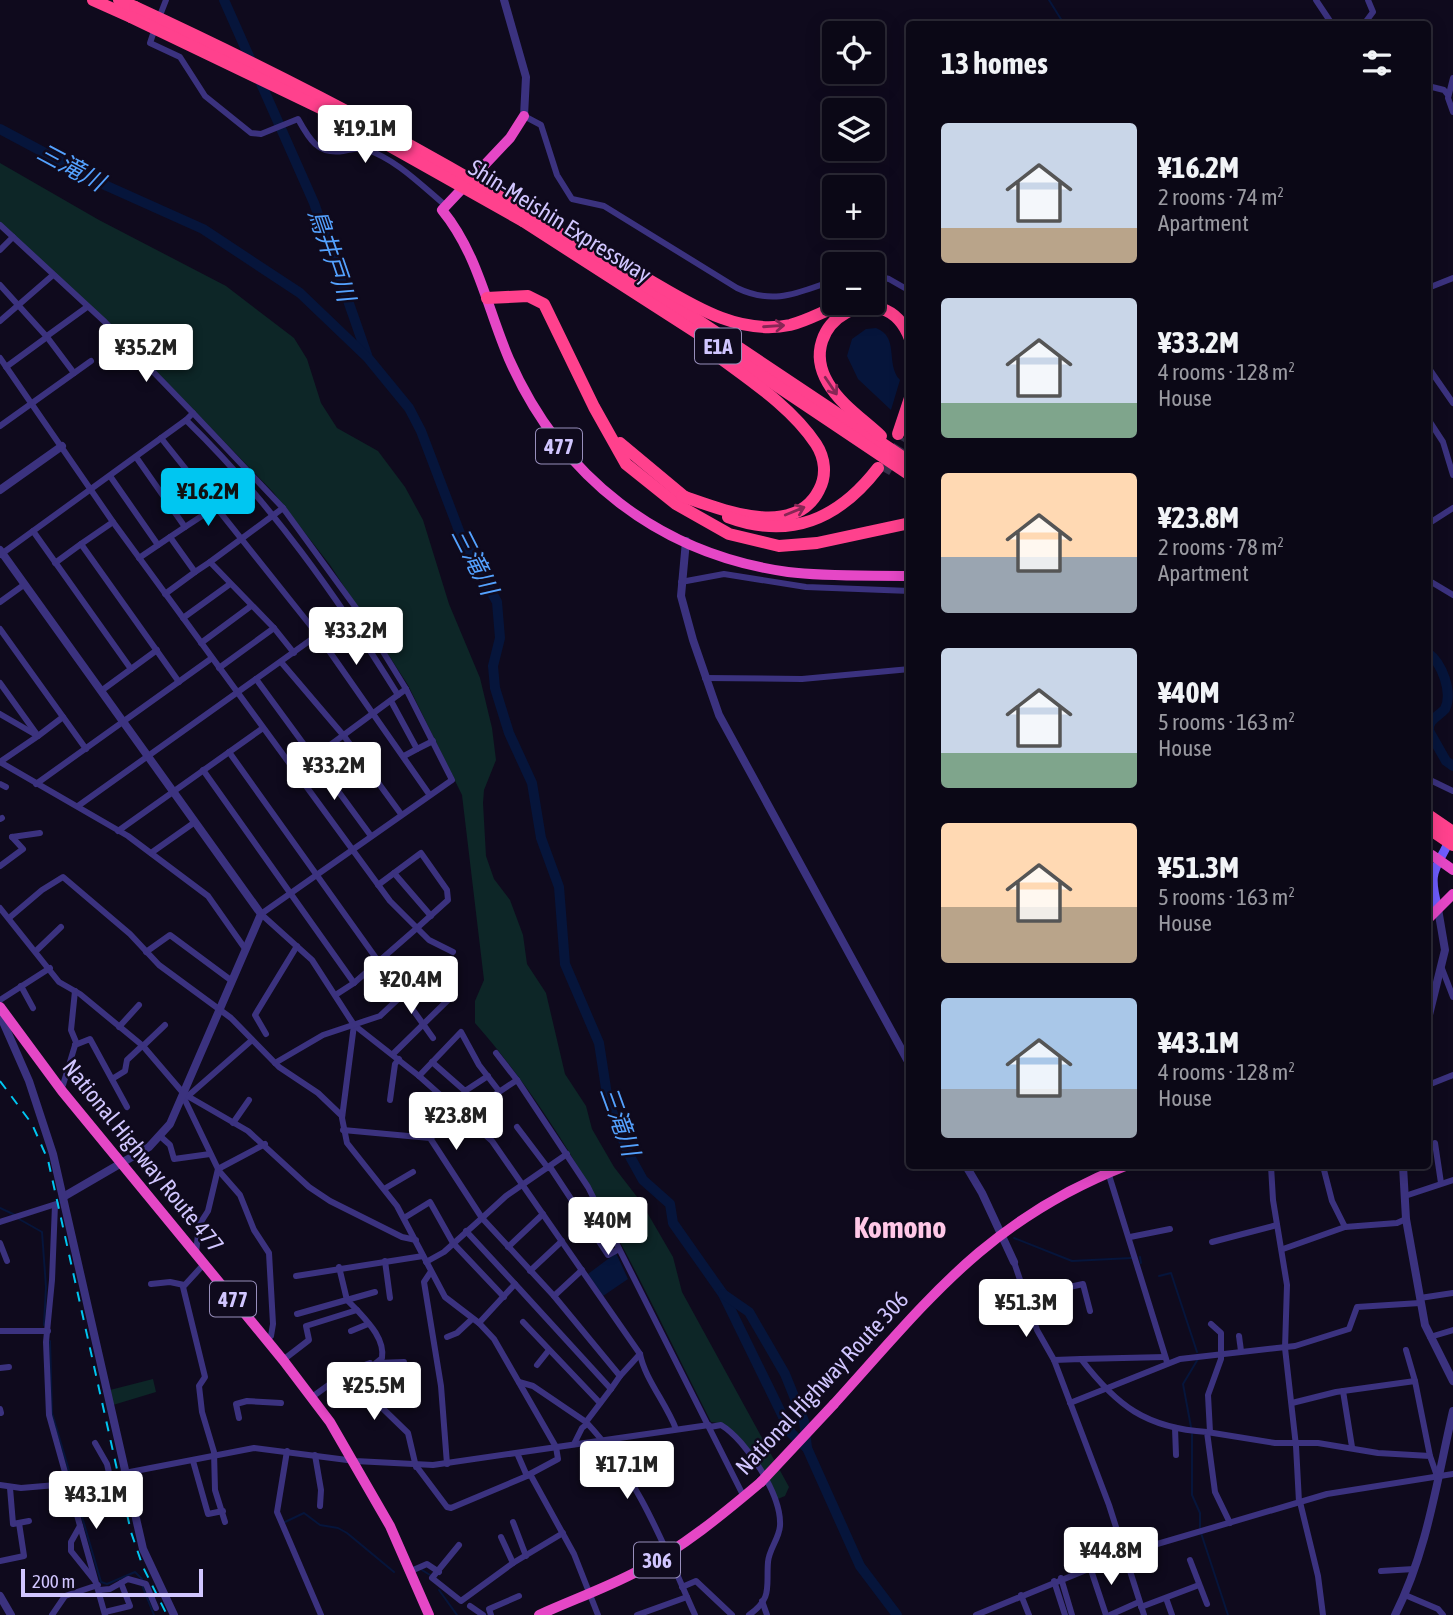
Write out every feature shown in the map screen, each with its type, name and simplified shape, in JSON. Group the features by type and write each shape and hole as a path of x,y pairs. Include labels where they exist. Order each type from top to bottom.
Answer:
{"highway":[{"name":"Shin-Meishin Expressway","path":"93,0 133,12 524,216 906,472"},
{"name":"Shin-Meishin Expressway","path":"119,0 133,12"},
{"path":"446,206 510,138 524,116"},
{"name":"477","path":"446,206 442,210 467,246 527,396 565,453 596,484 635,516 687,541 741,562 787,572 906,576"},
{"name":"Shin-Meishin Expressway","path":"524,216 537,218 906,459"},
{"path":"537,218 698,308 734,322 757,327 790,325 822,312"},
{"path":"487,299 528,296 544,304 626,464 729,534 779,546 817,543 906,524"},
{"path":"641,296 787,413 810,437 823,461 823,481 814,498 801,509 785,515 739,514 678,500"},
{"path":"885,304 897,309 906,319"},
{"path":"906,332 891,313 876,307 860,307 844,312 833,321 823,338 820,355 823,374 835,393 906,458"},
{"path":"906,415 901,436 906,429"},
{"path":"678,500 744,530 788,535 816,527 838,515 863,496 881,470"},
{"path":"1431,817 1453,830"},
{"path":"1431,830 1453,845"},
{"path":"1431,855 1453,870"},
{"path":"1431,916 1453,894"},
{"name":"National Highway Route 477","path":"0,1007 59,1088 312,1397 355,1461 411,1570 429,1615"},
{"name":"National Highway Route 306","path":"539,1615 669,1553 713,1523 761,1482 950,1276 1002,1231 1047,1201 1116,1169"}],"main road":[{"path":"1438,909 1433,873 1453,830"}],"street":[{"path":"166,0 150,43 180,57 197,87 225,114 251,133 267,131 298,120 309,139 321,149 337,152 363,148 401,168 446,206"},
{"path":"504,0 526,77 524,116 541,125 555,170 572,199 604,205 737,288 758,296 784,298 822,285"},
{"path":"1316,0 1330,21"},
{"path":"1366,21 1373,12 1368,0"},
{"path":"1448,95 1453,78"},
{"path":"1431,87 1444,90 1453,112"},
{"path":"0,225 193,412 283,508 341,587 406,689 452,780 261,915 185,1095 170,1124 160,1136 55,1205 0,1222"},
{"path":"0,250 13,237"},
{"path":"0,321 53,275"},
{"path":"885,278 906,289"},
{"path":"1431,287 1453,278"},
{"path":"0,285 47,337 74,373"},
{"path":"6,367 87,307"},
{"path":"0,358 113,522 378,885 429,940 453,952"},
{"path":"0,426 91,361"},
{"path":"1431,371 1453,403"},
{"path":"193,412 136,457 1,553 261,915 312,960 337,994 354,1026 419,1076 492,1141 640,1354 642,1365 666,1404 676,1429"},
{"path":"186,420 274,514 347,614 398,695"},
{"path":"1431,424 1443,442 1453,475"},
{"path":"161,438 318,635 429,794"},
{"path":"0,490 62,446"},
{"path":"136,457 185,527"},
{"path":"110,476 158,545"},
{"path":"139,558 217,506"},
{"path":"165,594 283,508"},
{"path":"1431,522 1453,508"},
{"path":"55,563 113,522"},
{"path":"33,531 131,669"},
{"path":"170,537 195,572"},
{"path":"687,541 687,559 681,582 684,609 705,678 733,745 906,1058"},
{"path":"81,544 179,682"},
{"path":"210,562 274,628 294,653"},
{"path":"681,582 724,574 806,587 906,591"},
{"path":"1431,582 1453,595"},
{"path":"0,602 25,584"},
{"path":"183,618 230,584"},
{"path":"201,643 251,606"},
{"path":"78,806 347,614"},
{"path":"219,668 274,628"},
{"path":"0,629 86,749"},
{"path":"101,691 157,650"},
{"path":"36,784 212,658"},
{"path":"281,662 344,736 401,814"},
{"path":"705,678 802,679 906,669"},
{"path":"256,679 371,836"},
{"path":"0,683 38,736"},
{"path":"295,772 406,689"},
{"path":"391,701 417,750"},
{"path":"0,714 38,736"},
{"path":"0,774 1,763 63,717"},
{"path":"118,831 263,728"},
{"path":"404,756 433,741"},
{"path":"229,752 433,1038"},
{"path":"1,763 78,806 151,853 208,897 246,950"},
{"path":"204,770 355,983"},
{"path":"1431,780 1453,791"},
{"path":"151,853 195,822"},
{"path":"0,866 23,849 12,837 40,833"},
{"path":"337,994 355,983 448,900 447,890 421,853 378,885"},
{"path":"394,873 431,916"},
{"path":"9,918 42,890 63,877 130,934 146,952 220,1010 275,1063 299,1083 318,1093 342,1116"},
{"path":"0,908 37,950 62,985 75,991 142,1046 185,1095 210,1154 218,1169 240,1195 256,1235 269,1253 273,1324 271,1336 267,1340"},
{"path":"1431,1007 1445,950 1438,909"},
{"path":"37,950 61,927"},
{"path":"146,952 170,935 232,981"},
{"path":"266,1034 256,1015 297,946"},
{"path":"1441,965 1453,997"},
{"path":"0,1000 50,968"},
{"path":"275,1063 323,1035 380,1016 428,971"},
{"path":"21,986 33,1008"},
{"path":"59,1088 63,1085 75,1045 71,1030 75,991"},
{"path":"390,1100 396,1057 423,1023 449,999"},
{"path":"119,1027 139,1005"},
{"path":"0,1015 37,1105 64,1198 143,1549 174,1615"},
{"path":"112,1079 125,1071 127,1060 165,1025"},
{"path":"339,1267 348,1300 368,1324 383,1352 382,1358 374,1365 373,1385 377,1405 408,1433 416,1467 447,1507 452,1508 558,1459 556,1447 494,1339 479,1323 445,1297 430,1273 404,1217 347,1143 342,1116 354,1026"},
{"path":"419,1076 461,1032 499,1091"},
{"path":"75,1045 90,1039 127,1107"},
{"path":"185,1095 252,1040"},
{"path":"496,1053 588,1187 744,1497"},
{"path":"432,1062 465,1091 488,1076"},
{"path":"1431,1085 1453,1075"},
{"path":"343,1130 430,1138 517,1080"},
{"path":"185,1095 265,1144 309,1187 330,1201 402,1237 416,1240"},
{"path":"233,1123 249,1100"},
{"path":"517,1127 549,1167 608,1255 619,1248"},
{"path":"160,1136 170,1145 174,1159 210,1154"},
{"path":"430,1138 482,1218 554,1296 620,1376"},
{"path":"1435,1143 1441,1183"},
{"path":"195,1253 199,1226 208,1211 218,1169 265,1144"},
{"path":"296,1276 339,1267 425,1259 453,1244 506,1196 567,1154"},
{"path":"968,1169 1002,1231 1042,1341 1054,1360 1141,1608"},
{"path":"1271,1169 1287,1285 1285,1348 1296,1443 1299,1502 1320,1582 1323,1615"},
{"path":"1323,1169 1332,1201 1345,1227"},
{"path":"1403,1169 1406,1219 1420,1300 1430,1337 1453,1381"},
{"path":"384,1189 413,1172"},
{"path":"1108,1172 1166,1360"},
{"path":"1405,1196 1453,1180"},
{"path":"426,1195 453,1244 504,1297"},
{"path":"404,1217 430,1202"},
{"path":"55,1205 48,1331 49,1415 71,1484 105,1613 130,1606 121,1583"},
{"path":"508,1247 543,1214"},
{"path":"1283,1249 1345,1227 1397,1223 1406,1219"},
{"path":"1212,1242 1277,1226"},
{"path":"1130,1237 1170,1229"},
{"path":"466,1231 611,1389"},
{"path":"530,1271 562,1241"},
{"path":"0,1243 7,1261"},
{"path":"386,1261 390,1298"},
{"path":"184,1285 204,1264"},
{"path":"554,1296 582,1270"},
{"path":"430,1273 424,1282 441,1385 447,1464"},
{"path":"151,1284 170,1282 184,1285"},
{"path":"479,1323 515,1284"},
{"path":"1026,1297 1083,1284 1090,1311"},
{"path":"184,1285 205,1377 199,1386 202,1412 214,1457 215,1490 225,1522"},
{"path":"297,1314 374,1292"},
{"path":"1054,1360 1166,1360 1222,1352 1285,1348 1349,1329 1357,1307 1420,1300 1453,1293"},
{"path":"283,1360 309,1340 306,1326 357,1310"},
{"path":"447,1337 472,1319"},
{"path":"0,1322 2,1331 48,1331"},
{"path":"523,1322 600,1403"},
{"path":"351,1331 368,1324"},
{"path":"1212,1324 1222,1333 1222,1352 1208,1395 1209,1432 1215,1492 1230,1523"},
{"path":"1430,1337 1453,1330"},
{"path":"1238,1336 1241,1351"},
{"path":"537,1365 551,1350 566,1340"},
{"path":"1406,1350 1437,1476"},
{"path":"574,1444 600,1403 640,1354"},
{"path":"1081,1359 1105,1390 1147,1420 1175,1428 1275,1444 1352,1447 1378,1453 1430,1456"},
{"path":"1070,1403 1105,1390 1166,1360"},
{"path":"312,1397 348,1371 370,1363 374,1365 404,1362"},
{"path":"0,1368 9,1367"},
{"path":"1292,1403 1343,1391 1415,1381"},
{"path":"519,1382 533,1386 586,1423 603,1441 629,1477 669,1553 695,1615"},
{"path":"373,1385 389,1384"},
{"path":"1343,1391 1352,1447"},
{"path":"239,1418 236,1404 247,1401 281,1404"},
{"path":"1395,1615 1405,1595 1426,1534 1453,1411"},
{"path":"0,1485 10,1488 71,1484 254,1448 416,1467 721,1424 739,1439 762,1472 774,1501 780,1527 768,1559 769,1589 750,1615"},
{"path":"1175,1428 1177,1455"},
{"path":"95,1443 107,1464 110,1477"},
{"path":"287,1451 277,1512 321,1615"},
{"path":"517,1453 564,1533 598,1615"},
{"path":"315,1455 321,1490 320,1506"},
{"path":"193,1461 208,1514 223,1511"},
{"path":"976,1615 990,1612 1021,1595 1090,1567 1200,1531 1345,1490 1453,1474"},
{"path":"10,1488 13,1524 29,1521"},
{"path":"513,1522 526,1556"},
{"path":"0,1561 24,1556 19,1523"},
{"path":"80,1526 71,1542 71,1551 99,1587"},
{"path":"459,1545 432,1578 461,1601 513,1563 564,1533"},
{"path":"501,1537 513,1563"},
{"path":"1190,1560 1207,1604"},
{"path":"411,1570 427,1563 439,1572"},
{"path":"1090,1567 1108,1615 1141,1608 1199,1585"},
{"path":"1381,1571 1414,1569"},
{"path":"52,1615 65,1596 121,1583 128,1578 142,1583 156,1608"},
{"path":"1057,1580 1065,1615"},
{"path":"1057,1580 1072,1615"},
{"path":"682,1587 696,1581 732,1615"},
{"path":"1021,1595 1029,1615"},
{"path":"1405,1595 1438,1609 1443,1615"},
{"path":"0,1596 11,1615"},
{"path":"491,1615 489,1608 519,1596"},
{"path":"637,1615 687,1597"},
{"path":"1166,1598 1172,1615"},
{"path":"762,1601 767,1615"},
{"path":"470,1606 484,1615"}],"green space":[{"path":"0,163 99,220 226,286 294,338 307,359 321,403 337,428 378,451 405,487 423,520 449,604 480,678 492,728 496,760 484,790 486,856 494,879 510,900 523,935 527,964 546,993 565,1074 586,1106 592,1129 614,1167 641,1202 673,1257 682,1292 789,1487 785,1496 775,1500 763,1471 724,1424 711,1422 633,1266 576,1164 512,1068 475,1023 475,1001 484,980 462,795 408,685 330,565 273,492 151,366 0,223"},
{"path":"153,1379 156,1392 113,1405 110,1390"}],"water":[{"path":"876,328 888,338 893,366 900,380 891,410 858,379 847,356 852,339 866,329"},
{"path":"616,1253 628,1279 603,1296 588,1274"}],"waterway":[{"name":"鳥井戸川","path":"224,0 314,203 367,355"},
{"path":"1049,0 1062,21"},
{"name":"三滝川","path":"0,129 107,186 203,229 300,293 368,358 409,408 421,431 461,536 497,602 500,638 493,666 495,688 509,733 532,783 541,838 559,887 565,964 599,1043 608,1101 628,1153 643,1180 670,1204 673,1223 723,1294 791,1433 807,1448"},
{"path":"1431,656 1442,671 1448,694 1445,709 1431,723"},
{"path":"1431,735 1446,761 1453,766"},
{"path":"0,1208 15,1215"},
{"path":"19,1219 42,1232 46,1287 44,1325"},
{"path":"1014,1238 1072,1261 1131,1258"},
{"path":"1140,1257 1141,1263"},
{"path":"1159,1276 1171,1273 1197,1352"},
{"name":"三滝川","path":"723,1294 749,1312 785,1374 804,1421 807,1448 860,1566 897,1615"},
{"path":"50,1341 52,1413 72,1481"},
{"path":"1191,1427 1183,1384 1198,1359"},
{"path":"1192,1434 1192,1495 1200,1513 1200,1528"},
{"path":"73,1486 101,1582 107,1584 135,1572 142,1579"},
{"path":"285,1522 304,1513 320,1525 338,1528 394,1572"},
{"path":"1201,1533 1228,1615"},
{"path":"422,1570 430,1575"},
{"path":"142,1585 154,1615"},
{"path":"439,1590 457,1615"}],"tunnel":[{"path":"884,472 904,438"}],"railway":[{"path":"0,1081 32,1124 48,1160 131,1532 143,1567 167,1615"}],"district":[{"name":"Komono","path":"900,1227"}]}
